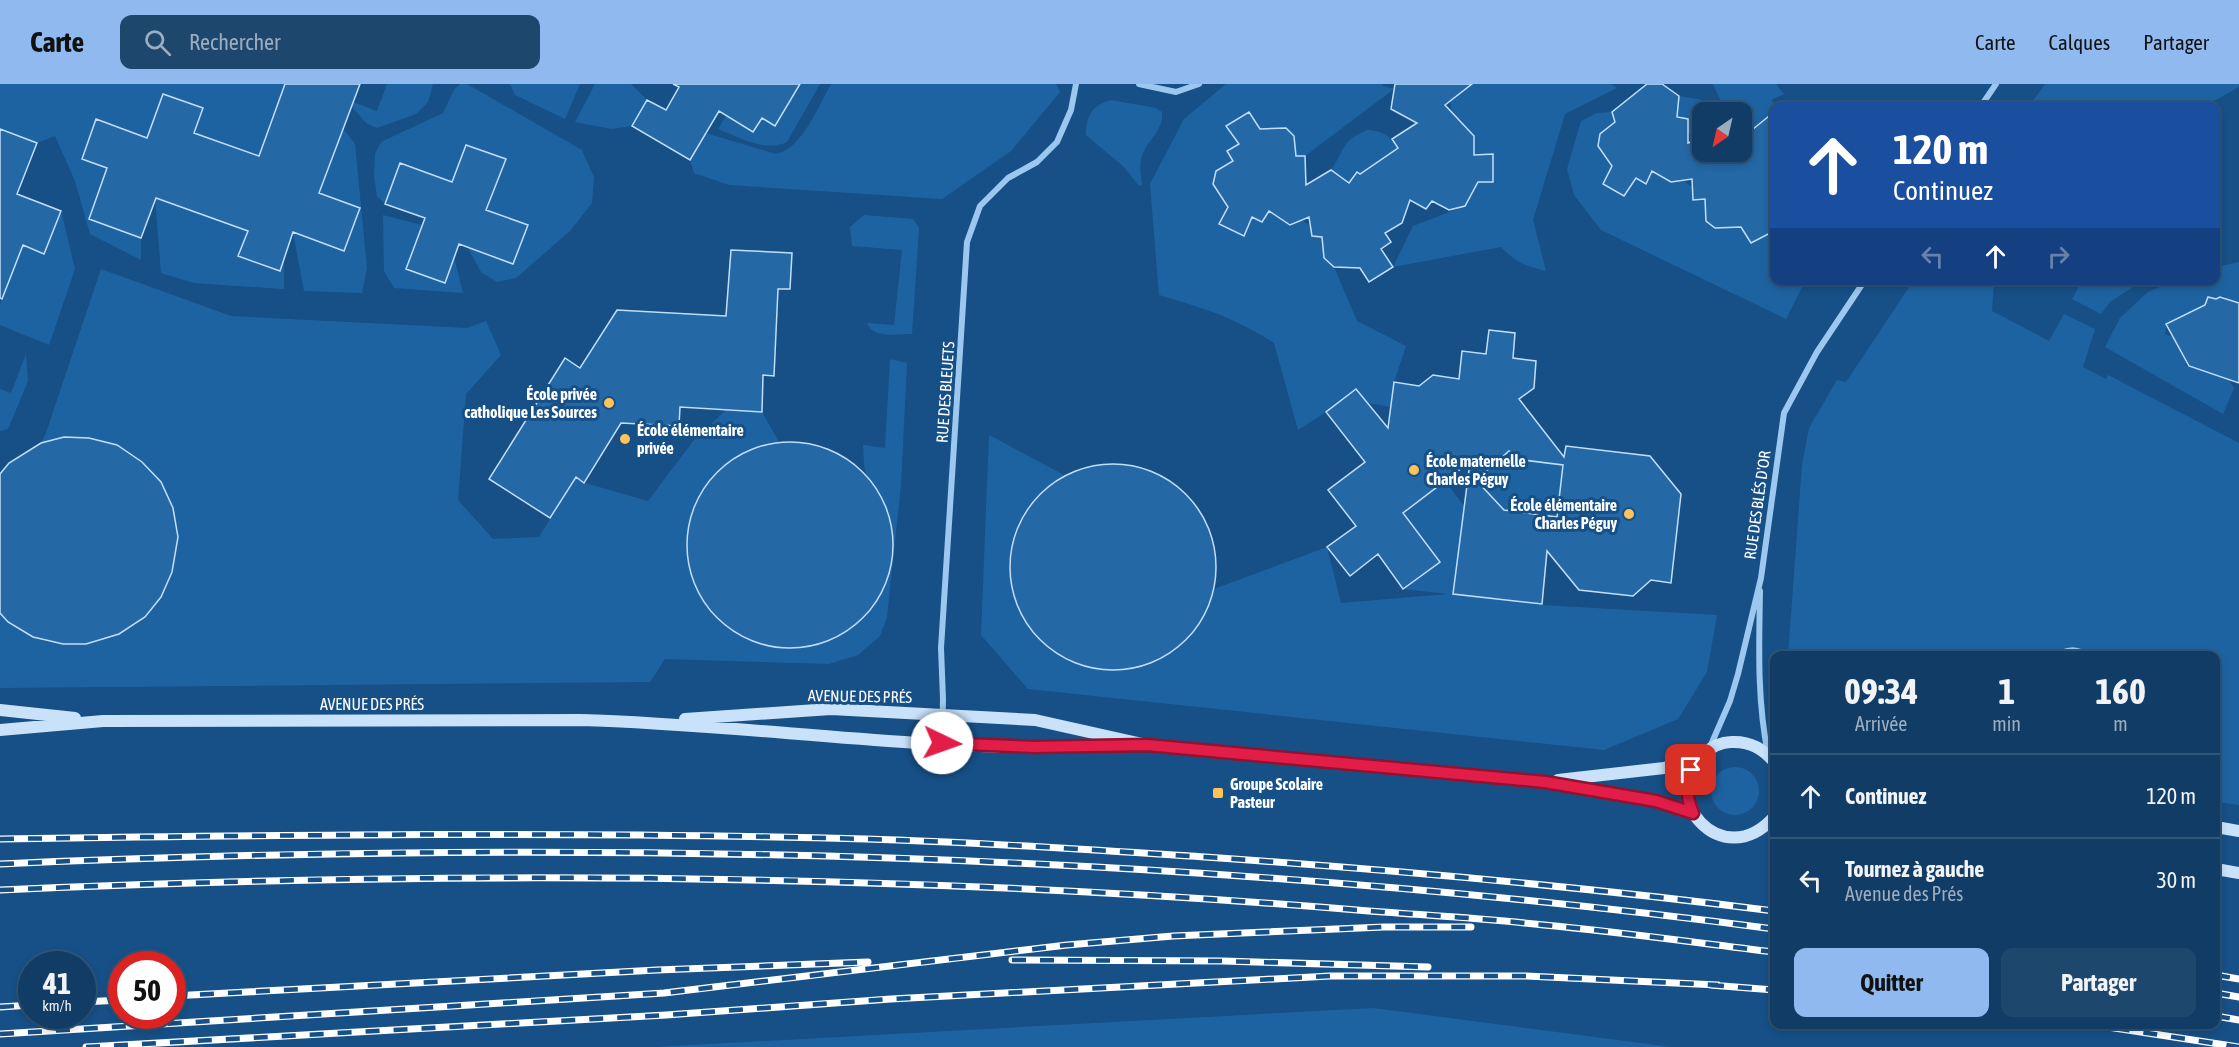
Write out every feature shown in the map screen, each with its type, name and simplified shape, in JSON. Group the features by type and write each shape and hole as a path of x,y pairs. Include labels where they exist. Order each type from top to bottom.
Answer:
{"main road":[{"name":"AVENUE DES PRÉS","path":"641,722 831,709 1035,720 1147,745"},
{"name":"AVENUE DES PRÉS","path":"0,710 103,721"},
{"name":"AVENUE DES PRÉS","path":"0,730 103,721 580,720 641,722 942,743 1034,747 1147,745 1545,782"},
{"path":"1770,757 1755,746 1740,742 1725,742 1710,748 1698,758 1687,784 1687,799 1693,813 1703,826 1717,834 1733,838 1750,836 1765,828 1770,822"},
{"path":"1545,782 1664,768 1698,758"},
{"path":"1545,782 1656,801 1693,813"},
{"path":"2220,828 2239,831"},
{"path":"2220,870 2239,873"}],"street":[{"name":"RUE DES BLEUETS","path":"942,743 941,648 967,242 980,206 1008,178 1037,162 1057,142 1071,110 1076,84"},
{"path":"1139,84 1176,92 1199,84"},
{"path":"1984,102 1996,84"},
{"name":"RUE DES BLÉS D'OR","path":"1710,748 1730,701 1761,578 1784,413 1817,352 1862,285"},
{"path":"1761,578 1759,655 1761,721 1770,754"},
{"path":"2066,651 2081,651"}],"shaded area":[{"path":"0,84 285,84 285,166 233,147 223,174 184,160 203,109 163,94 147,138 96,120 82,159 119,173 98,193 89,219 141,238 141,260 90,234 75,181 55,136 37,143 0,129"},
{"path":"387,84 433,84 428,102 416,114 377,128 366,123 345,99 377,111"},
{"path":"460,84 467,84 582,150 594,177 592,203 570,231 516,278 497,282 481,272 468,248 513,264 528,225 486,210 506,159 466,145 452,182 400,164 385,204 377,196 374,176 375,154 381,142 443,113 454,90"},
{"path":"510,84 580,84 565,119 515,95"},
{"path":"595,84 631,84 647,100 632,126 611,129 575,122"},
{"path":"800,84 820,84 787,142 779,145 761,145 718,129 726,116 753,132 762,118 775,126"},
{"path":"831,84 1056,84 1060,92 1011,151 942,199 729,185 694,173 690,160 706,133 776,154 785,150 794,144 809,125"},
{"path":"1226,84 1383,84 1383,86 1394,89 1305,156 1296,156 1294,136 1286,128 1260,129 1248,112 1226,126 1239,144 1233,161 1216,171 1213,184 1228,207 1219,224 1244,236 1252,217 1262,222 1269,211 1290,225 1302,220 1310,226 1312,236 1322,237 1324,258 1334,267 1357,321 1406,346 1394,382 1391,407 1368,403 1356,389 1298,430 1274,343 1218,314 1159,295 1150,184 1184,119"},
{"path":"1457,84 1611,84 1617,88 1565,114 1533,220 1546,271 1522,263 1511,257 1501,247 1393,267 1413,226 1465,206 1478,182 1493,182 1493,154 1474,155 1452,113 1450,101"},
{"path":"1713,84 1776,84 1784,94 1771,100 1773,102 1770,102 1770,115 1759,124 1761,137 1752,140 1752,102 1721,102"},
{"path":"2045,84 2239,84 2239,87 2212,102 2032,102"},
{"path":"1679,96 1705,102 1692,102 1692,134 1688,133 1688,119 1677,117"},
{"path":"1111,100 1156,108 1162,112 1161,124 1142,156 1140,167 1142,185 1139,186 1124,167 1086,135 1091,112 1104,102"},
{"path":"323,103 355,144 367,268 362,293 304,291 293,232 344,251 360,208 319,193"},
{"path":"1612,112 1615,122 1600,134 1598,145 1612,166 1603,184 1624,196 1636,178 1646,184 1652,171 1671,182 1683,180 1693,188 1693,200 1705,199 1706,221 1715,228 1741,227 1770,231 1770,285 1803,285 1786,319 1601,230 1574,195 1567,169 1581,121 1597,113"},
{"path":"1367,130 1385,135 1398,148 1366,178 1357,172 1349,183 1331,170 1344,146 1352,138"},
{"path":"155,197 257,205 238,256 280,271 284,260 284,289 194,283 161,273"},
{"path":"61,211 75,269 49,345 0,325 0,304 6,288 0,237 44,253"},
{"path":"383,215 422,225 407,269 445,283 454,257 463,293 394,288 384,271"},
{"path":"864,215 913,219 919,228 912,334 880,334 870,328 867,323 894,325 902,250 852,246 850,227"},
{"path":"2239,262 2239,303 2227,301 2224,296 2216,299 2208,297 2205,305 2167,324 2165,334 2173,337 2188,361 2185,365 2229,380 2234,388 2223,414 2105,347 2120,318 2148,292 2165,285 2220,285 2220,266"},
{"path":"101,269 231,316 467,328 486,321 501,355 466,394 458,500 493,539 539,537 576,477 585,483 648,501 694,440 726,410 762,412 779,442 737,457 712,477 698,502 689,529 689,555 695,581 708,605 726,625 749,639 775,647 803,647 832,638 849,629 867,614 881,594 890,571 892,533 885,504 866,473 863,445 885,448 890,359 907,363 901,485 887,617 880,636 858,655 829,664 665,659 650,682 0,688 0,613 29,635 41,640 66,644 100,640 118,634 148,614 161,595 172,569 177,532 174,514 169,497 148,468 121,448 99,440 76,437 41,443"},
{"path":"1910,285 1994,285 1992,311 2049,341 2064,314 2095,329 2083,367 2106,379 2108,375 2239,443 2239,805 2220,803 2220,651 1788,651 1802,465 1809,428 1837,380 1846,382"},
{"path":"2080,285 2136,285 2110,302 2101,314 2072,299"},
{"path":"26,354 28,381 8,429 0,431 0,389 11,393"},
{"path":"989,435 1064,475 1042,492 1025,511 1014,535 1010,560 1013,593 1025,621 1044,643 1068,660 1096,669 1125,669 1155,661 1183,643 1194,631 1214,589 1327,547 1341,603 1448,594 1403,589 1403,513 1445,481 1464,506 1454,594 1542,605 1717,615 1707,672 1678,719 1604,750 1028,689 981,635"},
{"path":"1509,451 1523,460 1563,465 1557,517 1504,510 1476,480"},
{"path":"1730,767 1740,767 1755,777 1759,791 1758,800 1749,811 1740,815 1730,815 1715,805 1711,796 1711,786 1721,771"},
{"path":"1373,1008 1671,1047 654,1047"}],"building":[{"path":"285,84 360,84 319,193 360,208 344,251 293,232 280,271 238,256 248,231 156,198 141,238 89,219 107,168 82,159 96,119 147,138 163,94 203,108 194,133 259,156"},
{"path":"673,84 800,84 775,126 762,118 753,132 719,111 690,160 632,126 647,100 666,110 679,87"},
{"path":"1395,84 1472,84 1445,105 1474,136 1474,155 1493,154 1493,182 1478,182 1465,206 1449,210 1432,201 1426,209 1410,200 1402,223 1385,233 1391,242 1381,249 1393,267 1369,282 1360,268 1334,267 1324,258 1322,237 1312,236 1309,217 1290,225 1269,211 1262,222 1252,217 1244,236 1219,224 1228,207 1213,184 1216,171 1233,161 1227,151 1239,144 1226,126 1249,112 1260,129 1286,128 1294,136 1296,156 1305,156 1306,185 1331,170 1349,183 1357,172 1360,174 1398,148 1392,139 1417,123 1391,109"},
{"path":"1647,84 1662,84 1679,96 1677,117 1688,119 1688,143 1692,141 1692,162 1752,162 1752,130 1770,115 1770,233 1751,243 1741,227 1715,228 1706,221 1705,199 1693,200 1692,179 1671,182 1652,171 1646,184 1636,178 1624,196 1603,184 1612,166 1598,146 1600,134 1615,122 1612,112"},
{"path":"0,129 37,143 17,194 61,211 44,254 23,245 2,299 0,298"},
{"path":"466,145 506,159 486,210 528,225 513,264 459,244 445,283 406,269 425,218 385,204 400,163 452,182"},
{"name":"École privée catholique Les Sources","path":"731,250 792,253 790,289 778,289 774,376 763,375 762,412 680,407 679,426 621,423 584,483 576,477 550,518 489,479 565,358 580,368 617,310 726,316"},
{"path":"2208,297 2216,299 2220,297 2239,303 2239,383 2189,366 2166,324 2205,305"},
{"path":"1489,330 1515,333 1513,358 1536,361 1534,388 1519,399 1564,457 1566,446 1650,456 1681,494 1671,583 1651,580 1633,596 1579,590 1547,551 1542,604 1453,594 1470,462 1403,513 1440,562 1403,589 1378,554 1350,576 1327,547 1356,526 1328,490 1365,462 1326,412 1356,389 1388,428 1394,382 1419,386 1433,375 1459,379 1462,351 1486,354","holes":["1509,451 1523,460 1563,465 1557,517 1504,510 1476,480"]},
{"path":"64,437 89,438 117,445 142,462 161,482 173,508 178,537 172,572 161,597 145,617 119,634 86,644 63,644 33,637 8,622 0,613 0,474 9,463 41,443"},
{"path":"790,442 810,444 829,450 863,472 885,506 891,525 893,545 891,565 885,584 863,618 829,640 810,646 790,648 770,646 751,640 717,618 695,584 689,565 687,545 689,525 695,506 717,472 751,450 770,444"},
{"path":"1103,464 1123,464 1143,468 1162,476 1186,494 1204,518 1212,537 1216,567 1212,597 1204,616 1186,640 1162,658 1143,666 1123,670 1103,670 1083,666 1064,658 1048,647 1033,632 1022,616 1014,597 1010,577 1010,557 1014,537 1022,518 1033,502 1048,487 1064,476 1083,468"}],"railway":[{"path":"0,839 542,834 908,840 1205,857 1348,868 1561,887 1770,910"},
{"path":"0,864 222,856 444,852 667,853 889,858 1111,868 1332,883 1554,903 1770,929"},
{"path":"0,890 339,879 509,878 848,882 1018,888 1474,918 1770,952"},
{"path":"0,1034 664,993 1067,945 1173,936 1384,927 1471,927"},
{"path":"1012,960 1223,961 1428,967"},
{"path":"186,995 657,970 868,962"},
{"path":"86,1047 666,1015 891,999 1330,976 1526,976 1718,985"},
{"path":"2220,976 2239,979"},
{"path":"1710,985 1770,990"},
{"path":"2220,994 2239,997"},
{"path":"96,1001 108,1001"},
{"path":"0,1007 18,1006"},
{"path":"2220,1017 2239,1020"},
{"path":"2121,1029 2239,1047"}],"place":[{"name":"École privée catholique Les Sources","path":"609,403"},
{"name":"École élémentaire privée","path":"625,439"},
{"name":"École maternelle Charles Péguy","path":"1414,470"},
{"name":"École élémentaire Charles Péguy","path":"1629,514"},
{"name":"Groupe Scolaire Pasteur","path":"1218,793"}],"route":[{"path":"942,743 1034,747 1147,745 1545,782 1656,801 1693,813 1687,799 1687,784 1691,770"}]}
